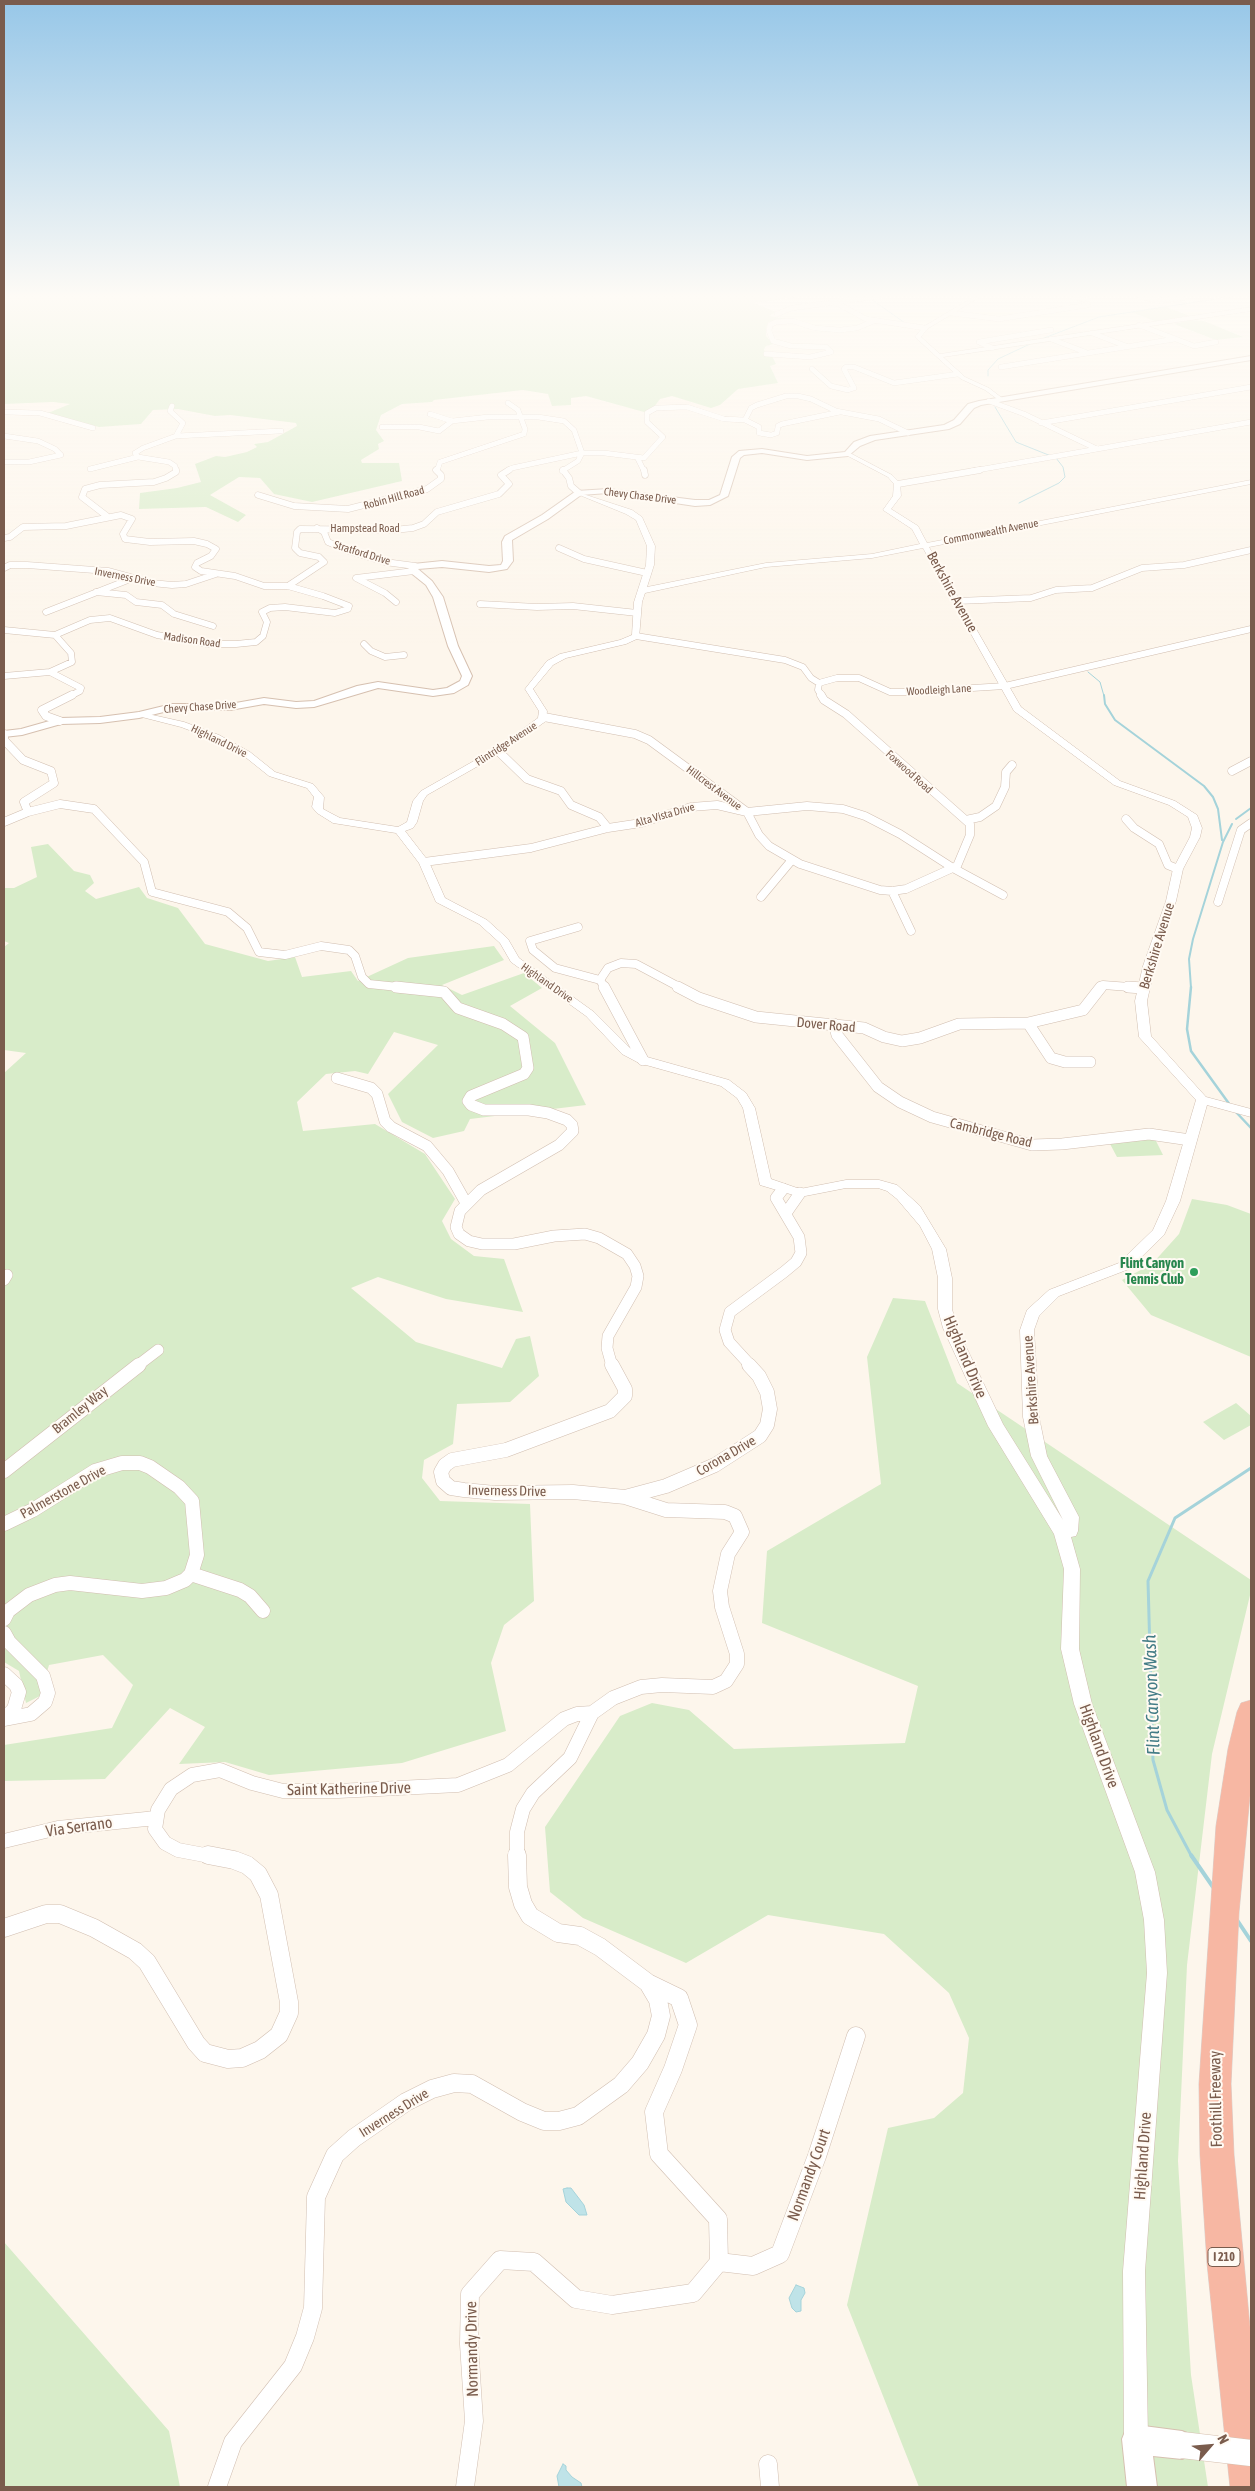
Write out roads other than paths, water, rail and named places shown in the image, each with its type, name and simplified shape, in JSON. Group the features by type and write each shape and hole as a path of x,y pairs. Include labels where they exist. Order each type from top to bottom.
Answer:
{"highway":[{"path":"1242,1749 1251,1698"},
{"name":"Foothill Freeway","path":"1249,2487 1225,2264 1217,2155 1216,2025 1228,1864 1242,1749 1251,1712"}],"main road":[{"name":"Chevy Chase Drive","path":"579,493 608,491 689,502 710,502 724,496 736,457 742,452 762,452 814,458 848,454 857,444 867,440 946,427 957,422 966,412"},
{"path":"415,568 442,564 489,569 504,567 508,561 506,542 508,538 545,517 579,493"},
{"name":"Chevy Chase Drive","path":"4,734 22,732 60,721 100,720 155,715 182,706 230,707 264,701 296,705 314,704 334,699 361,688 378,685 433,693 457,688 464,683 466,676 453,646 446,618 429,583 415,568"},
{"path":"1142,2487 1136,2440 1251,2453"}],"street":[{"path":"9,412 46,414 93,428"},
{"path":"171,412 183,423 176,436"},
{"path":"518,412 521,417"},
{"path":"644,475 643,466 638,459 647,456 663,437 647,422 648,412"},
{"path":"703,412 724,419 745,420 759,427 759,433 771,435 777,433 778,426 791,421 839,412"},
{"path":"745,420 749,412"},
{"path":"842,412 872,416 908,433"},
{"path":"1019,412 1097,449"},
{"path":"1041,423 1104,412"},
{"path":"430,414 452,421 521,417 547,418 568,424 574,430 582,453 578,461 562,471 569,478 571,486 579,493 629,512 639,519 651,546 647,573 636,613 636,636 785,660 803,667 811,678 819,683"},
{"name":"Robin Hill Road","path":"258,495 280,500 294,506 348,509 427,489 442,479 436,467 440,462 524,434 525,428 521,417"},
{"path":"382,427 412,426 439,431 452,421"},
{"path":"848,454 890,476 898,484 1251,422"},
{"path":"138,457 135,453 143,448 176,436 281,431"},
{"path":"4,436 38,441 55,449 61,455 29,462 4,462"},
{"name":"Hampstead Road","path":"288,586 324,562 319,557 300,553 295,548 296,532 300,529 394,530 420,526 437,512 500,494 509,484 501,475 506,470 582,453 604,453 638,459"},
{"path":"90,469 138,457 169,462 175,466 176,472 154,482 100,484 85,489 82,497 108,517"},
{"name":"Commonwealth Avenue","path":"641,591 757,567 866,556 1251,482"},
{"name":"Berkshire Avenue","path":"898,484 898,496 887,510 913,526 1005,686 1010,700 1025,717 1103,775 1132,790 1181,807 1192,815 1197,828 1195,837 1178,869 1171,901 1143,988 1141,1002 1145,1037 1209,1102 1190,1140 1172,1201 1159,1232 1124,1266 1054,1293 1032,1314 1027,1330 1031,1417 1039,1456 1071,1517 1070,1530 1062,1533"},
{"path":"4,538 10,537 22,527 66,526 121,515 132,519 123,534 124,539 150,542 194,541 207,544 216,549 211,556 197,563 195,567 202,571 236,576 264,586 288,586"},
{"name":"Stratford Drive","path":"316,528 324,532 328,542 349,551 385,562 415,568"},
{"path":"559,548 584,559 647,573"},
{"path":"957,601 1031,598 1056,590 1092,588 1142,568 1184,565 1251,550"},
{"name":"Inverness Drive","path":"4,568 10,565 27,565 108,571 152,583 172,585 186,584 216,574"},
{"path":"396,602 386,593 356,578 415,568"},
{"path":"46,612 134,578"},
{"name":"Madison Road","path":"4,630 55,635 90,620 110,618 157,635 208,644 236,644 256,642 263,636 267,622 262,612 270,608 284,607 335,613 348,609 349,606 323,596 288,586"},
{"path":"96,592 126,595 136,602 162,605 174,614 213,626"},
{"path":"480,604 537,608 573,606 636,613"},
{"name":"Woodleigh Lane","path":"819,683 837,678 860,678 869,680 881,689 898,692 1005,686 1251,629"},
{"path":"4,676 50,672 72,662 71,653 55,635"},
{"name":"Flintridge Avenue","path":"399,830 409,826 412,822 418,801 424,794 448,778 498,751 544,717 543,711 529,689 550,663 572,654 623,642 636,636"},
{"path":"364,644 371,652 385,657 397,658 404,655"},
{"path":"50,672 81,688 80,691 42,710 46,716 60,721"},
{"name":"Foxwood Road","path":"819,683 818,690 824,700 846,714 951,809 966,820"},
{"name":"Highland Drive","path":"155,715 216,737 246,754 272,774 310,786 319,796 318,807 320,811 337,821 399,830 424,862 440,900 483,922 504,941 514,960 590,1014 626,1051 643,1060 725,1083 742,1096 749,1108 765,1182 792,1191 846,1184 879,1184 892,1188 915,1209 939,1249 945,1278 945,1309 950,1328 996,1426 1062,1533 1072,1569 1070,1649 1083,1704 1145,1872 1154,1920 1157,1973 1134,2271 1136,2440"},
{"name":"Hillcrest Avenue","path":"544,717 635,734 649,740 747,812 759,835 769,846 791,861 873,888 892,891 906,889 953,868"},
{"path":"4,734 4,740 23,760 51,770 54,783 24,802 28,812 4,822"},
{"path":"498,751 527,779 561,791 571,805 600,817 608,828"},
{"path":"1232,771 1251,761"},
{"path":"966,820 980,817 996,806 1005,787 1006,772 1012,765"},
{"name":"Inverness Drive","path":"28,812 60,804 94,809 144,862 152,892 228,912 247,928 258,952 285,955 321,946 349,950 355,956 362,977 369,984 444,992 458,1008 503,1024 524,1037 528,1068 512,1080 471,1096 468,1101 471,1105 484,1110 529,1110 548,1113 567,1120 572,1125 573,1131 559,1145 481,1190 460,1211 456,1227 459,1234 469,1241 501,1245 569,1234 585,1234 599,1238 627,1254 635,1266 638,1276 636,1287 608,1336 606,1348 610,1362 625,1389 626,1396 621,1403 592,1420 506,1450 452,1460 445,1464 441,1472 443,1481 451,1488 487,1492 573,1492 626,1498 666,1510 725,1512 735,1516 742,1532 728,1554 720,1591 722,1607 737,1654 737,1664 733,1673 726,1681 712,1686 681,1688 662,1685 641,1687 612,1698 592,1713 570,1758 533,1793 523,1810 517,1832 518,1887 523,1904 530,1916 558,1933 580,1936 593,1943 648,1984 658,2000 661,2016 656,2035 640,2063 621,2085 578,2116 559,2121 544,2121 522,2112 472,2084 454,2083 432,2089 406,2102 354,2138 335,2155 316,2197 313,2308 305,2337 293,2366 233,2442 217,2487"},
{"name":"Alta Vista Drive","path":"424,862 522,850 608,828 641,823 703,805 717,805 747,812 807,806 843,809 865,816 900,834 953,868 1003,895"},
{"path":"1126,819 1134,828 1159,844 1168,865 1178,869"},
{"path":"953,868 959,863 970,835 970,824 966,820"},
{"path":"1218,902 1241,830 1251,823"},
{"path":"761,897 791,861"},
{"path":"892,891 911,931"},
{"path":"578,927 530,941 533,950 555,968 600,980 638,1047 643,1060"},
{"name":"Dover Road","path":"600,980 608,968 621,963 636,964 699,998 756,1017 797,1023 834,1024 864,1028 884,1037 902,1041 960,1024 1028,1023 1083,1010 1102,985 1143,988"},
{"path":"1028,1023 1051,1058 1065,1062 1090,1062"},
{"name":"Cambridge Road","path":"834,1024 837,1035 878,1087 900,1102 932,1116 970,1129 1032,1145 1062,1144 1149,1134 1190,1140"},
{"path":"337,1078 360,1083 371,1088 377,1094 386,1121 391,1127 427,1146 448,1171 466,1203"},
{"path":"1209,1102 1251,1113"},
{"path":"786,1213 792,1191"},
{"name":"Corona Drive","path":"626,1498 666,1486 715,1465 760,1436 767,1425 770,1409 767,1392 759,1376 729,1342 725,1330 730,1312 784,1272 796,1262 801,1253 799,1237 788,1223 786,1213 780,1209 776,1198 792,1191"},
{"name":"Bramley Way","path":"4,1471 158,1350"},
{"name":"Palmerstone Drive","path":"4,1524 33,1510 95,1471 122,1463 140,1463 150,1467 179,1486 192,1501 197,1555 196,1566 191,1574"},
{"path":"4,1619 8,1612 29,1595 55,1585 70,1583 154,1590 178,1584 191,1574 201,1579 240,1590 250,1596 263,1611"},
{"path":"4,1632 9,1642 43,1676 48,1686 48,1694 44,1702 31,1714 4,1719"},
{"path":"4,1674 16,1685 19,1692 14,1709 4,1719"},
{"name":"Saint Katherine Drive","path":"156,1818 161,1804 171,1790 192,1775 207,1771 220,1770 252,1783 283,1791 338,1791 458,1785 484,1777 508,1765 564,1719 578,1714 592,1713"},
{"path":"4,1928 39,1916 60,1914 94,1928 135,1951 147,1962 196,2043 205,2053 228,2059 242,2058 264,2047 279,2035 284,2027 289,2002 269,1895 258,1874 247,1865 234,1860 178,1850 166,1843 155,1829 156,1818"},
{"name":"Via Serrano","path":"4,1842 58,1828 156,1818"},
{"path":"648,1984 679,1998 688,2025 673,2069 654,2112 659,2154 718,2219 719,2262"},
{"name":"Normandy Court","path":"719,2262 752,2266 780,2254 817,2156 856,2036"},
{"name":"Normandy Drive","path":"465,2487 474,2421 469,2344 470,2294 500,2260 534,2262 576,2300 612,2304 692,2293 719,2262"},
{"path":"768,2464 770,2487"}],"water":[{"path":"571,2188 584,2205 587,2215 579,2215 566,2202 563,2189"},
{"path":"796,2285 804,2288 805,2293 801,2300 801,2311 796,2312 792,2308 789,2298"},
{"path":"563,2464 572,2477 581,2483 582,2487 559,2487 557,2476"}],"waterway":[{"path":"998,412 1016,442 1056,458 1063,467 1065,477 1059,483 1019,503"},
{"path":"1088,672 1100,682 1104,696"},
{"path":"1104,695 1105,704 1115,720 1204,786 1213,797 1218,809 1222,840"},
{"path":"1236,819 1251,808"},
{"name":"Flint Canyon Wash","path":"1191,987 1189,959 1193,939 1223,842 1232,824"},
{"name":"Flint Canyon Wash","path":"1191,987 1187,1029 1191,1051 1230,1105"},
{"name":"Flint Canyon Wash","path":"1235,1111 1251,1128"},
{"name":"Flint Canyon Wash","path":"1192,1857 1167,1810 1153,1760 1148,1581 1175,1518 1251,1468"},
{"name":"Flint Canyon Wash","path":"1191,1855 1213,1887"},
{"name":"Flint Canyon Wash","path":"1237,1920 1251,1941"}],"place":[{"name":"Flint Canyon Tennis Club","path":"1194,1272"}]}
